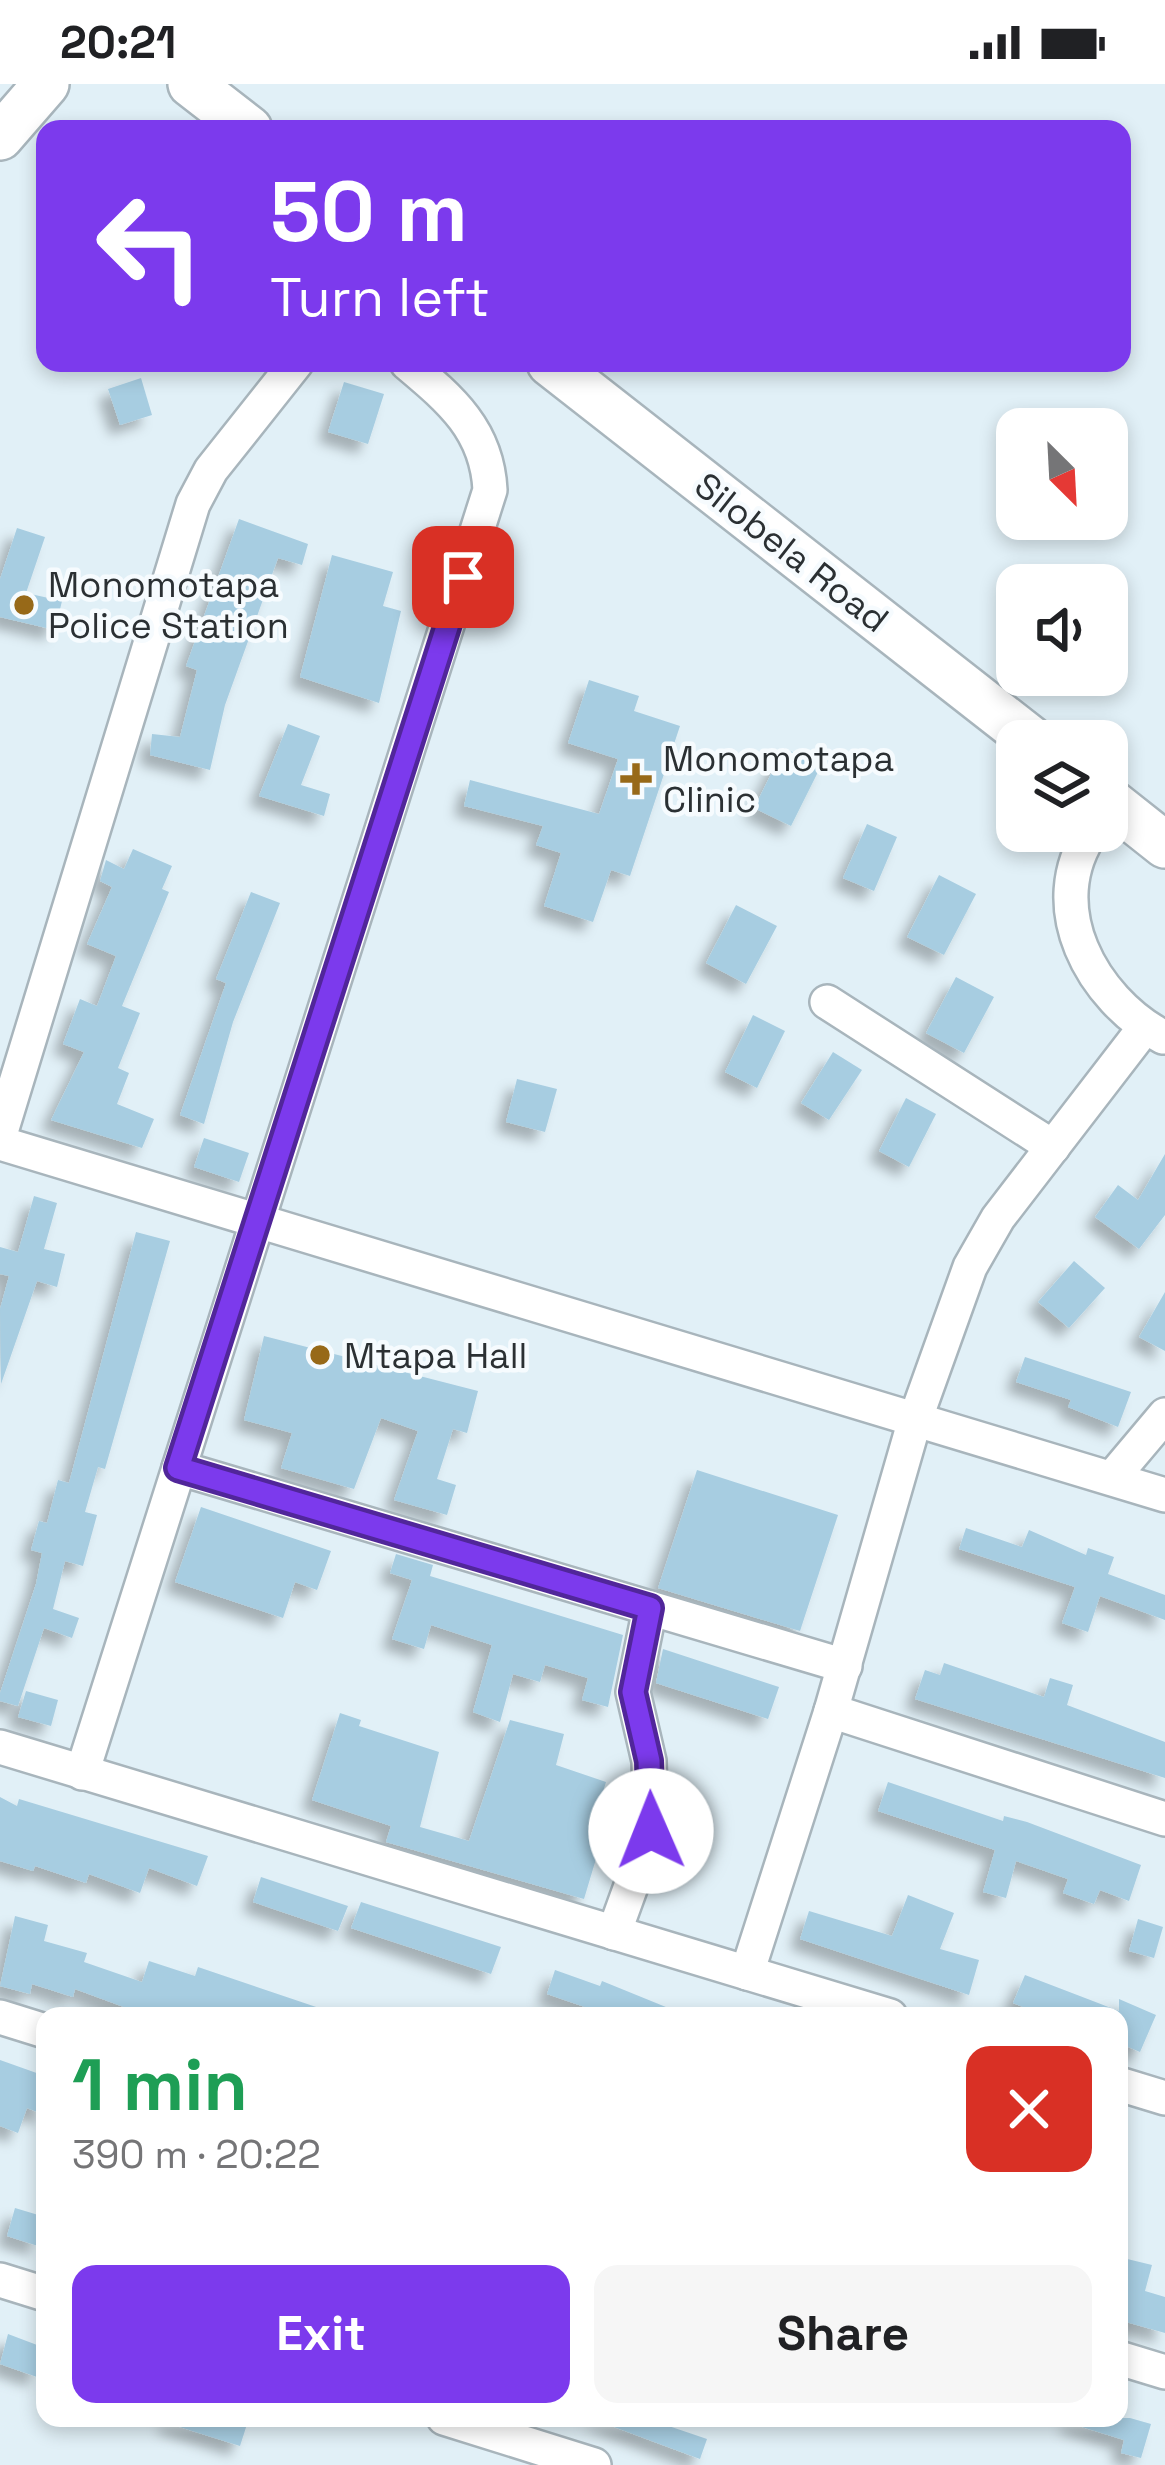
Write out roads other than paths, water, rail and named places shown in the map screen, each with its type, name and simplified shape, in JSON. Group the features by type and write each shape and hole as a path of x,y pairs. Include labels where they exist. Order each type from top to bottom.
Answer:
{"street":[{"path":"0,137 46,84"},
{"path":"191,84 237,120"},
{"path":"289,372 212,470 193,504 0,1139 257,1225 1165,1496"},
{"path":"82,1773 490,490 488,456 471,423 417,372"},
{"name":"Silobela Road","path":"562,372 1007,720"},
{"path":"1128,824 1165,845"},
{"path":"747,1973 831,1711 914,1423 970,1267 998,1218 1053,1147 1155,1032 1088,964 1074,934 1073,873 1084,852"},
{"path":"827,1002 1053,1147"},
{"path":"1112,1478 1165,1415"},
{"path":"178,1468 844,1666"},
{"path":"614,1933 651,1831 649,1761 633,1692 650,1608"},
{"path":"831,1711 1165,1820"},
{"path":"0,1747 860,2007"},
{"path":"0,2018 36,2028"},
{"path":"1128,2087 1165,2098"},
{"path":"0,2279 36,2291"},
{"path":"1128,2361 1165,2372"},
{"path":"473,2427 594,2465"}],"place":[{"name":"Monomotapa Police Station","path":"24,605"},
{"name":"Monomotapa Clinic","path":"636,779"},
{"name":"Mtapa Hall","path":"320,1355"}]}
